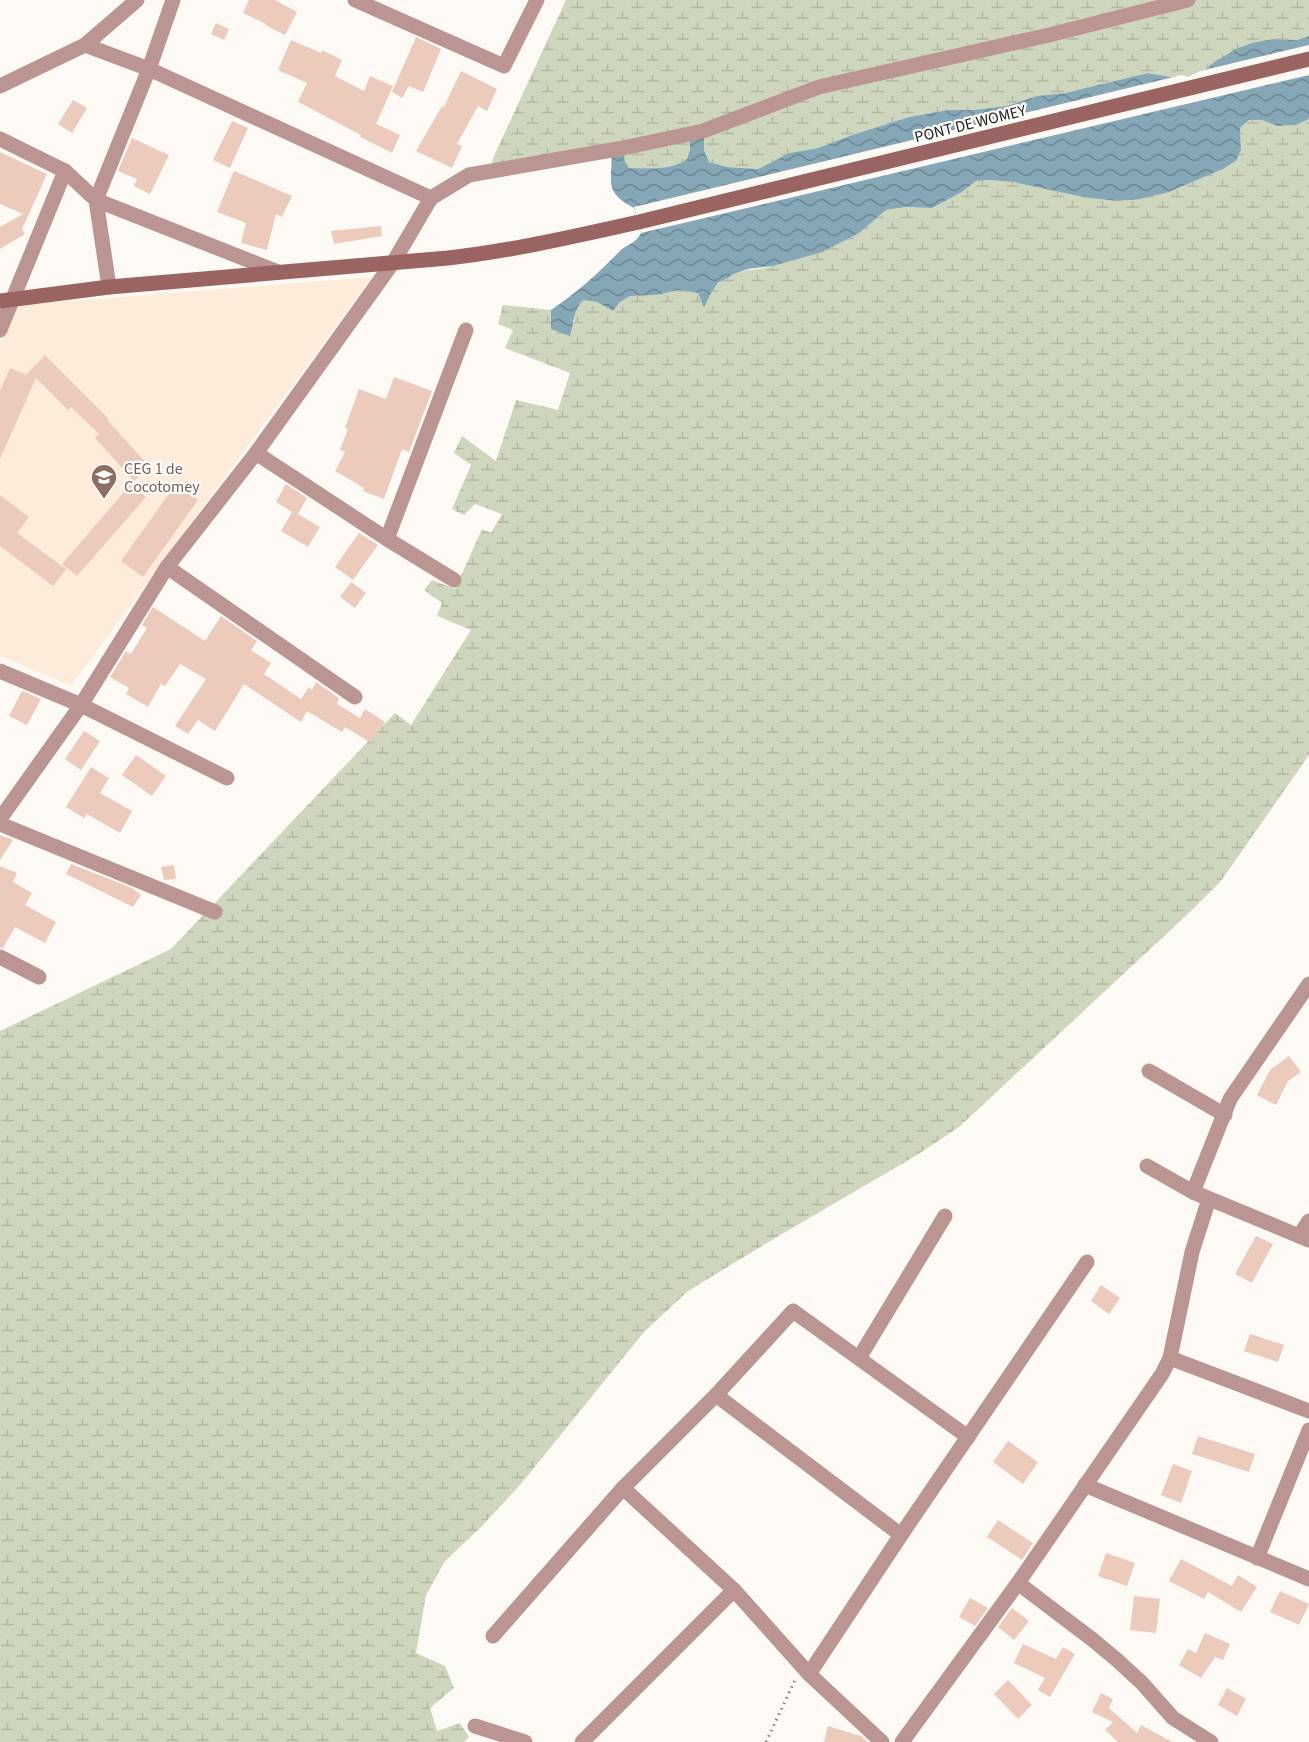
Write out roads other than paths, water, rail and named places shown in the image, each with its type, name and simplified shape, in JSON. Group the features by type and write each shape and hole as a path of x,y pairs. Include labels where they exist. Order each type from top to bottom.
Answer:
{"main road":[{"name":"PONT DE WOMEY","path":"7,300 109,287 484,254 639,222 1309,59"}],"street":[{"path":"0,87 85,45 137,0"},
{"path":"109,287 96,200 149,69 173,0"},
{"path":"355,0 504,66 537,0"},
{"path":"215,912 0,821 81,705 167,567 256,453 394,261 431,198 470,175 617,149 696,132 819,87 1049,35 1188,0"},
{"path":"85,45 149,69 431,198"},
{"path":"0,139 65,171 96,200 278,272"},
{"path":"0,330 7,300 65,171"},
{"path":"387,539 466,330"},
{"path":"256,453 454,580"},
{"path":"167,567 355,698"},
{"path":"0,671 81,705 228,778"},
{"path":"0,957 39,977"},
{"path":"1193,1192 1230,1099 1309,984"},
{"path":"1149,1071 1225,1115"},
{"path":"1147,1166 1193,1192 1304,1238 1309,1221"},
{"path":"902,1742 1018,1583 1161,1374 1170,1358 1192,1252 1209,1199"},
{"path":"859,1358 945,1216"},
{"path":"805,1670 968,1437 1086,1262"},
{"path":"493,1636 623,1488 716,1395 793,1311 968,1437"},
{"path":"1170,1358 1309,1411"},
{"path":"716,1395 901,1534"},
{"path":"1257,1558 1309,1430"},
{"path":"1085,1485 1309,1579"},
{"path":"623,1488 734,1590 805,1670 882,1742"},
{"path":"1018,1583 1117,1660 1142,1683 1173,1718 1211,1742"},
{"path":"582,1742 734,1590"},
{"path":"475,1726 525,1742"}],"water":[{"path":"1309,36 1309,119 1296,125 1277,126 1262,120 1249,120 1240,128 1241,150 1236,161 1223,169 1169,192 1140,199 1117,201 1083,197 1013,182 976,181 962,192 932,208 906,207 886,210 859,233 822,252 734,274 718,283 704,307 698,293 679,290 657,295 630,296 620,302 613,311 597,302 583,300 575,313 570,336 551,329 551,310 587,282 620,251 636,240 641,233 634,208 617,196 613,190 611,150 623,148 625,162 629,168 666,167 687,159 690,149 689,133 704,137 704,150 709,162 727,167 758,169 789,153 818,148 909,117 948,110 1006,106 1037,96 1065,93 1148,73 1188,80 1198,76 1213,63 1236,49 1252,43 1274,39 1297,40"}],"place":[{"name":"CEG 1 de Cocotomey","path":"104,500"}]}
